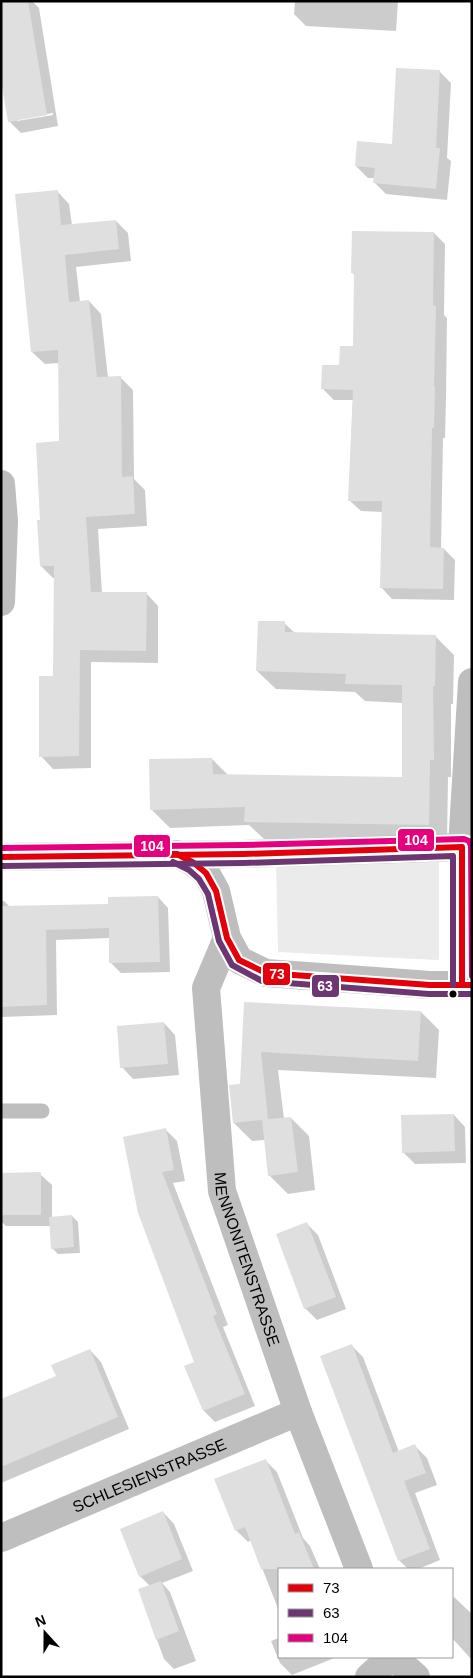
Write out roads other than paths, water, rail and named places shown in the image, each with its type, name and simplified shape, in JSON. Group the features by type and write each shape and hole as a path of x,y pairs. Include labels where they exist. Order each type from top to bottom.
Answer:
{"street":[{"path":"1,484 4,521 1,602"},
{"path":"177,854 194,863 206,873 216,891 227,938 239,960 266,973 430,985 467,985 462,848 472,682"},
{"path":"1,857 243,854 462,848"},
{"name":"MENNONITENSTRASSE","path":"227,938 206,988 222,1191 298,1412 359,1568"},
{"name":"SCHLESIENSTRASSE","path":"1,1538 298,1412"},
{"path":"369,1677 392,1658"},
{"path":"394,1658 416,1677"}],"lane":[{"path":"1,1111 42,1111"}]}
